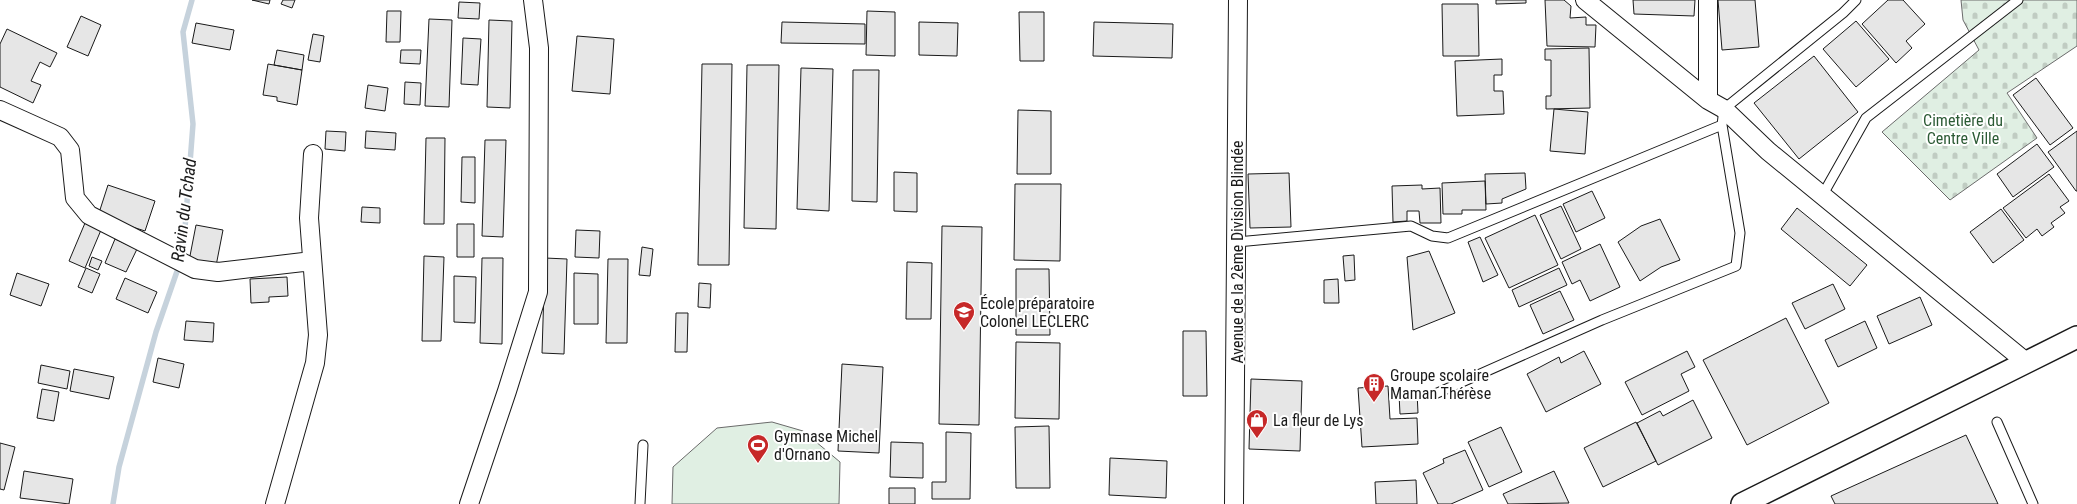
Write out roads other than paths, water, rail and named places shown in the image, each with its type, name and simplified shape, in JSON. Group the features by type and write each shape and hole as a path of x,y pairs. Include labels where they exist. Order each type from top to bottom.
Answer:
{"street":[{"path":"469,504 538,292 539,48 533,0"},
{"name":"Avenue de la 2ème Division Blindée","path":"1234,504 1238,0"},
{"path":"1584,0 1708,100 1723,117 1768,151 2026,362"},
{"path":"1708,0 1708,100"},
{"path":"0,110 60,137 70,150 75,198 89,215 195,269 218,272 312,261"},
{"path":"275,504 315,363 318,335 308,218 313,154"},
{"path":"1742,504 2077,337"}],"lane":[{"path":"1237,242 1411,226 1432,236 1448,238 1723,117 1856,0"},
{"path":"1822,196 1866,118 2018,0"},
{"path":"1435,394 1602,320 1736,266 1740,232 1723,117"},
{"path":"1997,422 2033,504"},
{"path":"640,504 643,445"}],"waterway":[{"name":"Ravin du Tchad","path":"113,504 119,467 156,332 183,254 193,124 183,32 192,0"}],"place":[{"name":"École préparatoire Colonel LECLERC","path":"964,331"},
{"name":"Groupe scolaire Maman Thérèse","path":"1374,403"},
{"name":"La fleur de Lys","path":"1257,439"},
{"name":"Gymnase Michel d'Ornano","path":"758,464"}],"park label":[{"name":"Cimetière du Centre Ville","path":"1963,129"}]}
